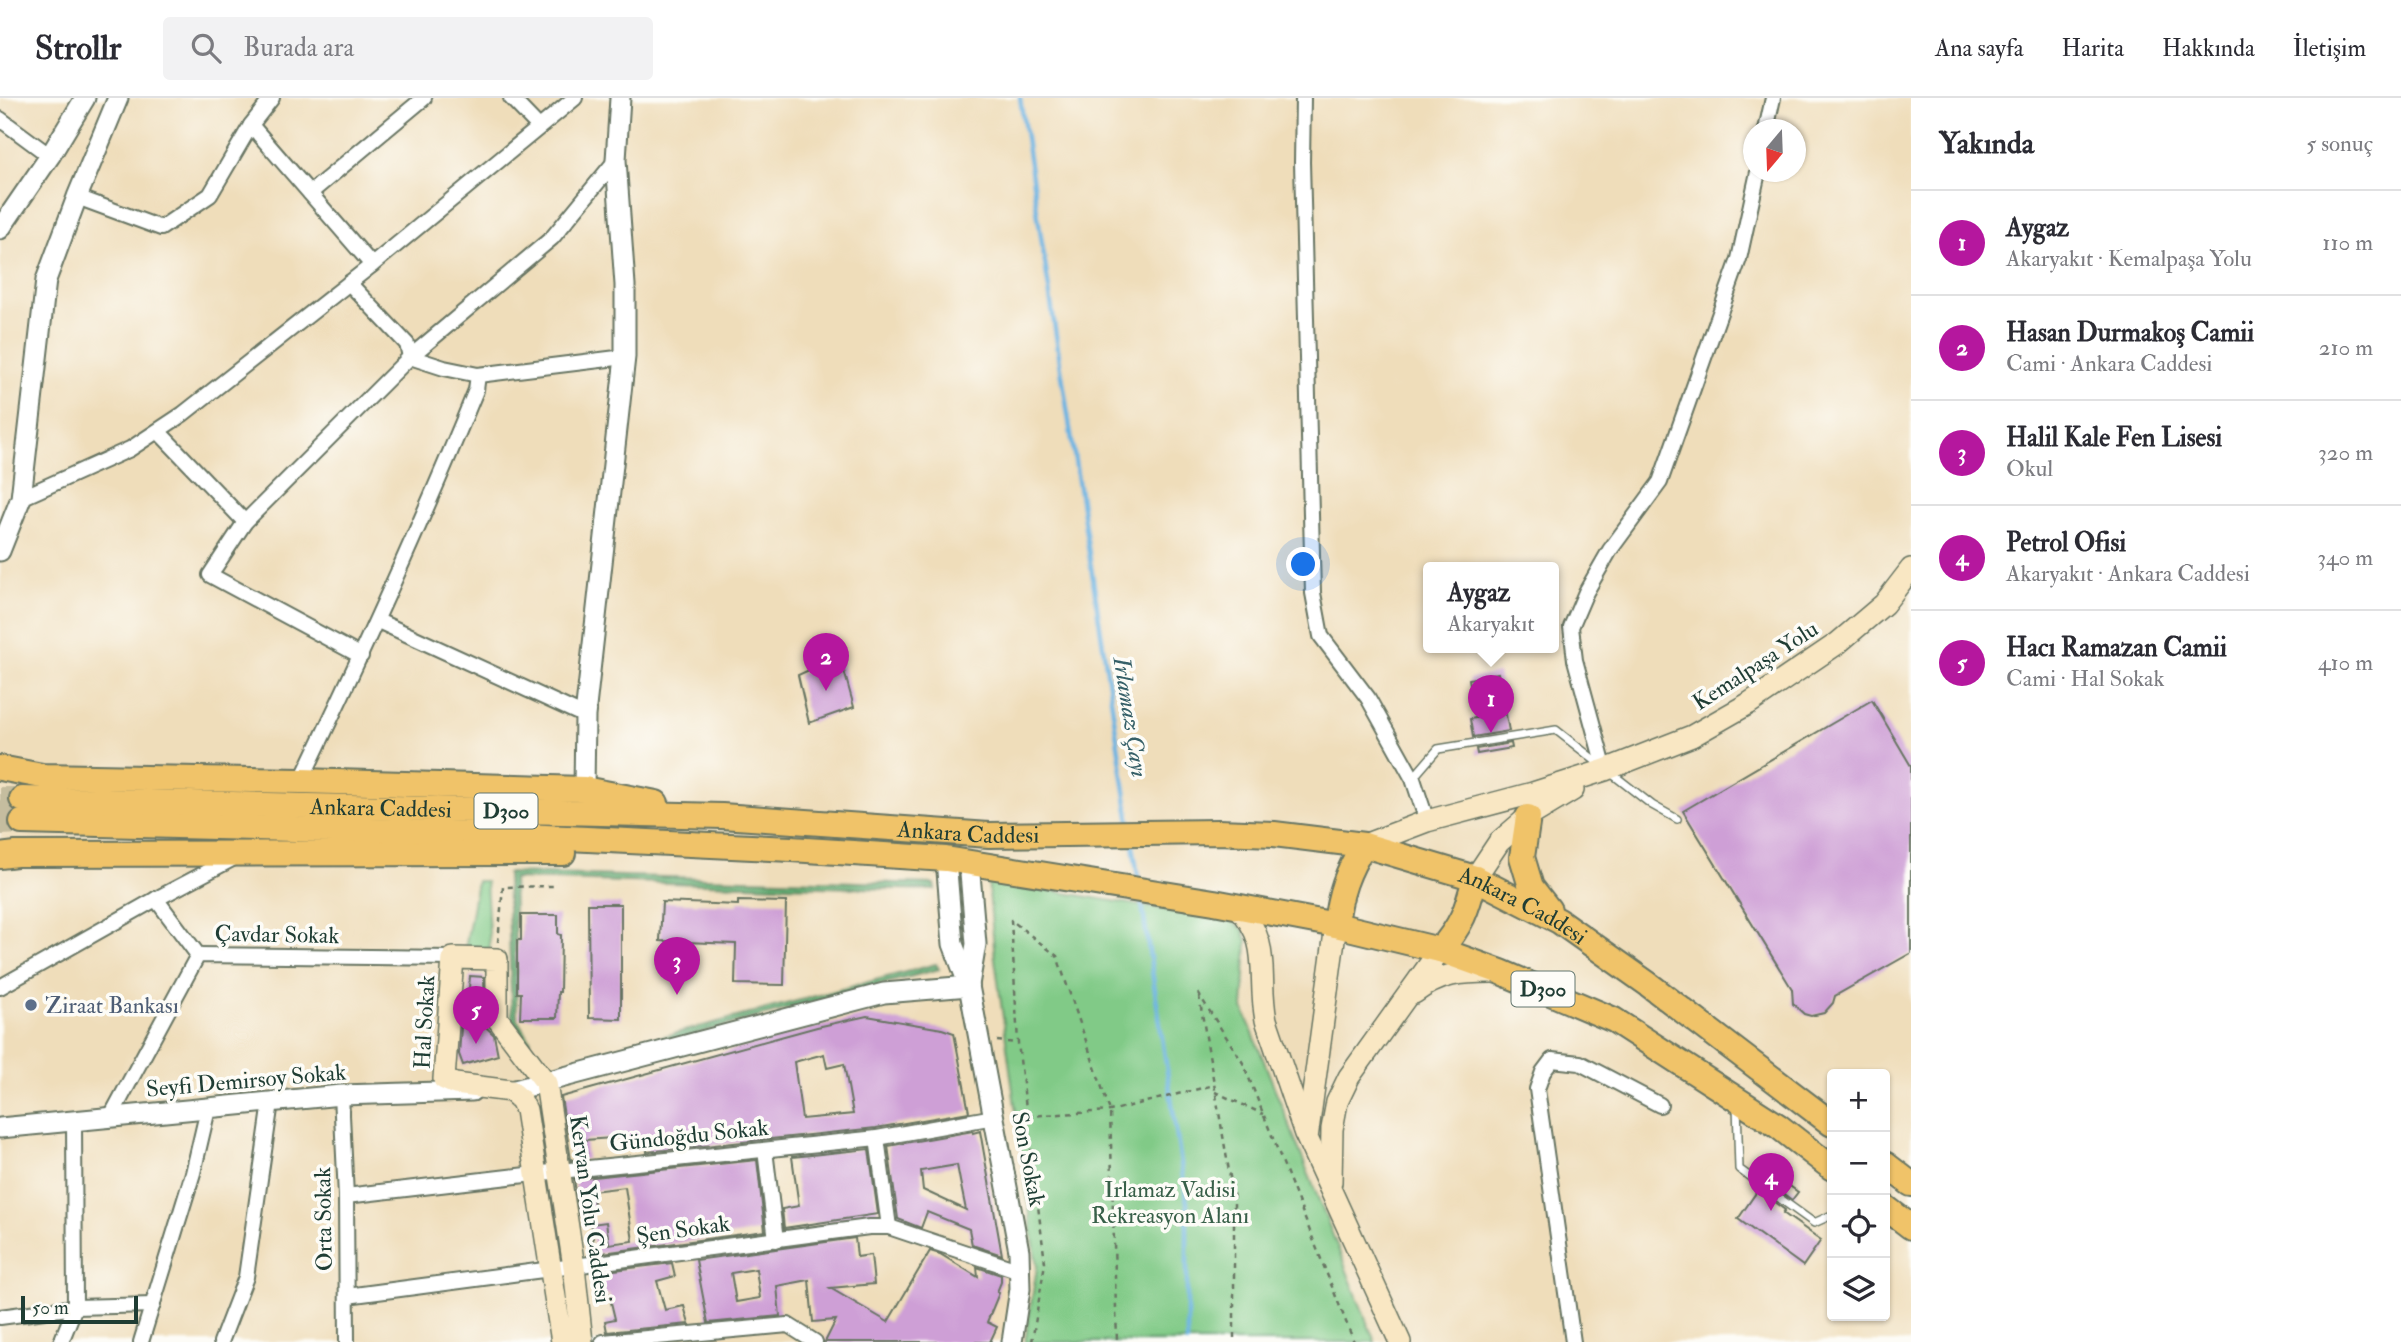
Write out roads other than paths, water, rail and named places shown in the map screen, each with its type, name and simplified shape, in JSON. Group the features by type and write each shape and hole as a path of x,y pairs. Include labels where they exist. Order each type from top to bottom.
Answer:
{"highway":[{"path":"0,768 42,776 301,780 584,789 722,816"},
{"name":"Ankara Caddesi","path":"1827,1120 1648,984 1559,921 1475,878 1364,845 1273,834 1218,832 989,835 722,816 22,811 791,849 967,862 1336,925 1440,950 1501,972 1614,1020 1778,1126 1827,1164"},
{"path":"1528,817 1522,857 1531,887 1559,921"},
{"path":"1336,925 1338,904 1350,867 1364,845"},
{"path":"0,856 624,853 791,849"},
{"path":"1440,950 1457,932 1467,909 1475,878"},
{"path":"1890,1168 1911,1184"},
{"path":"1890,1212 1911,1227"}],"main road":[{"name":"Kemalpaşa Yolu","path":"1364,845 1427,821 1533,793 1605,770 1692,736 1748,704 1838,643 1884,604 1911,569"},
{"name":"Kemalpaşa Yolu","path":"1475,878 1499,842 1528,817 1605,770"},
{"path":"1225,904 1250,920 1258,935 1262,1002 1266,1020 1307,1138 1400,1342"},
{"path":"1307,1138 1336,925"},
{"path":"1331,1191 1330,1154 1337,1102 1349,1077 1440,950"},
{"name":"Hal Sokak","path":"504,1091 455,1084 444,1079 453,958 497,960 497,1018 546,1083"},
{"path":"1407,998 1442,976 1467,972 1501,972"},
{"name":"Kervan Yolu Caddesi","path":"546,1083 574,1267 582,1342"},
{"path":"504,1091 521,1100 526,1110 562,1342"}],"street":[{"path":"0,229 50,156 85,98"},
{"path":"0,551 21,498 46,280 118,98"},
{"path":"77,197 161,228 209,195 251,124 272,98"},
{"path":"310,193 424,98"},
{"path":"511,98 539,127"},
{"path":"0,522 21,498 130,449 183,414 372,265 575,98"},
{"path":"584,789 585,716 625,357 625,285 615,160 620,98"},
{"path":"1303,98 1302,162 1313,593 1321,636 1368,698 1412,779 1427,821"},
{"path":"1768,119 1773,98"},
{"path":"0,119 50,156"},
{"path":"251,124 372,265"},
{"path":"361,656 210,575 245,522 410,357 552,238 615,160"},
{"path":"1605,770 1575,660 1571,627 1586,592 1610,550 1660,482 1739,258 1756,182"},
{"path":"349,283 407,344 410,357"},
{"path":"410,357 478,375 625,357"},
{"path":"301,780 378,621 476,390 478,375"},
{"path":"158,431 245,522"},
{"path":"378,621 585,716"},
{"path":"3,982 244,853"},
{"name":"Son Sokak","path":"967,862 953,944 969,986 1019,1251 1020,1271 1012,1342"},
{"path":"156,899 198,956"},
{"name":"Çavdar Sokak","path":"111,1116 198,956 453,958"},
{"name":"Seyfi Demirsoy Sokak","path":"0,1128 341,1095 504,1091 546,1083 884,993 969,986"},
{"path":"1573,1342 1537,1089 1543,1072 1552,1060 1580,1063 1660,1105"},
{"name":"Orta Sokak","path":"341,1095 346,1196 347,1342"},
{"path":"225,1341 246,1276 271,1102"},
{"path":"141,1342 193,1174 208,1109"},
{"name":"Gündoğdu Sokak","path":"346,1196 877,1138 994,1116"},
{"path":"61,1342 75,1307 74,1120"},
{"path":"877,1138 889,1227"},
{"path":"765,1150 775,1240"},
{"name":"Şen Sokak","path":"347,1296 869,1227 889,1227 1020,1271"},
{"path":"0,1317 75,1307 153,1305"},
{"path":"603,1342 788,1325 815,1342"}],"lane":[{"path":"1412,779 1437,749 1556,730 1652,805 1676,819"},
{"path":"1737,1101 1739,1169 1814,1223 1827,1217"}],"waterway":[{"name":"Irlamaz Çayı","path":"1020,98 1130,824"},
{"name":"Irlamaz Çayı","path":"1132,839 1139,883"},
{"name":"Irlamaz Çayı","path":"1141,898 1187,1203 1187,1342"}],"tunnel":[{"path":"0,799 22,799"},
{"path":"0,823 22,822"}],"place":[{"name":"Hasan Durmakoş Camii","path":"826,691"},
{"name":"Aygaz","path":"1491,733"},
{"name":"Halil Kale Fen Lisesi","path":"677,995"},
{"name":"Ziraat Bankası","path":"31,1005"},
{"name":"Hacı Ramazan Camii","path":"476,1044"},
{"name":"Petrol Ofisi","path":"1771,1211"}],"park label":[{"name":"Irlamaz Vadisi Rekreasyon Alanı","path":"1170,1202"}]}
